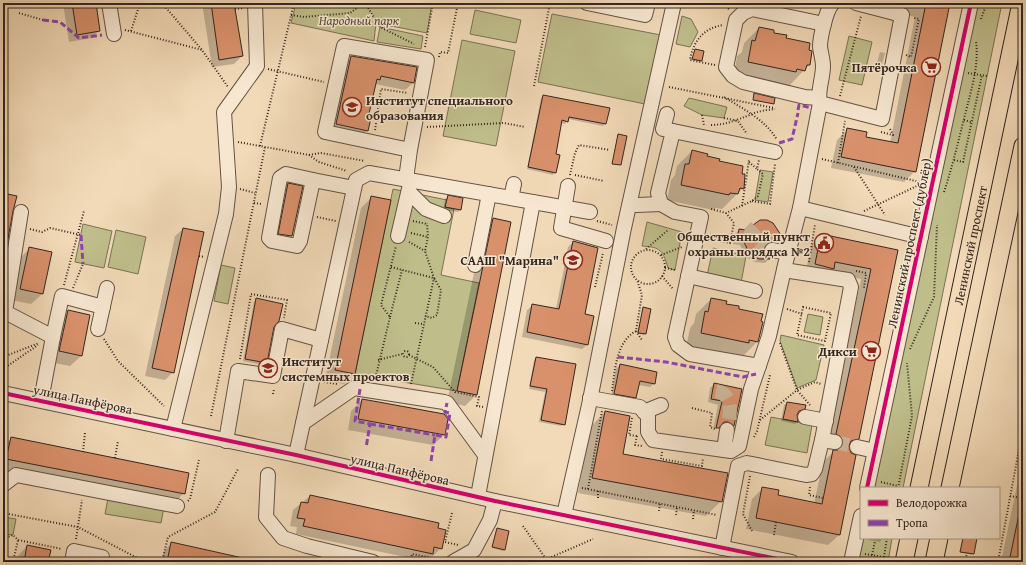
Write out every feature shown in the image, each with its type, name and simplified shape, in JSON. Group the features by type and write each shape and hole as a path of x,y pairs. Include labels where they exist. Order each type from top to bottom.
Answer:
{"main road":[{"name":"Ленинский проспект","path":"919,487 1021,3"},
{"path":"950,487 1023,146"},
{"path":"896,560 908,539"},
{"path":"934,562 939,539"}],"street":[{"path":"109,3 113,30"},
{"path":"173,429 226,214 229,187 224,112 257,66 255,3"},
{"path":"587,3 645,15 648,3"},
{"path":"564,515 590,398 624,228 674,3"},
{"path":"638,413 648,416 648,432 653,440 731,451 739,446 751,389 769,336 800,208 811,156 819,101 823,66 820,46 824,24 833,3"},
{"name":"Ленинский проспект (дублёр)","path":"867,487 971,3"},
{"path":"824,24 752,9 743,12 736,20 726,67 733,76 743,82 805,97 842,109 882,119 902,15 860,4"},
{"path":"399,233 409,184 410,150 427,60 344,46 325,132 410,150"},
{"path":"667,114 663,129 763,150"},
{"path":"661,204 658,193 673,131"},
{"path":"296,455 356,180 369,173 409,184 489,194 512,191 533,202 592,216"},
{"path":"313,180 300,242 297,246 270,240 269,236 281,176 286,174 354,188"},
{"path":"569,180 561,228 606,241"},
{"path":"409,184 426,209 444,216"},
{"path":"475,265 489,194"},
{"path":"478,496 533,202"},
{"path":"630,203 638,205 661,204 675,212 701,217 696,236 681,273 675,338 678,345 690,354 759,366"},
{"path":"800,208 920,237"},
{"path":"21,212 19,227 7,269 4,312 53,337"},
{"path":"772,250 788,253"},
{"path":"722,548 738,466 747,463 799,474 812,474 829,441 826,421 851,287 848,280 784,270"},
{"path":"681,273 755,291"},
{"path":"98,329 107,288"},
{"path":"41,400 53,337 65,297 103,307"},
{"path":"226,441 238,371 273,376 282,329 321,340"},
{"path":"303,423 354,388 375,391 447,404 485,455"},
{"name":"улица Панфёрова","path":"3,393 296,455 478,496 494,501 722,548 745,557 792,562"},
{"path":"590,398 607,405 640,407 638,413"},
{"path":"638,413 661,405"},
{"path":"809,412 826,421"},
{"path":"724,450 727,431"},
{"path":"858,447 875,451"},
{"path":"3,485 16,475 177,506"},
{"path":"268,475 266,517 283,538 307,546 373,562"},
{"path":"448,561 474,550 490,520 494,501"},
{"path":"855,557 860,523"},
{"path":"73,557 102,557 102,562"}],"path":[{"path":"130,31 140,3"},
{"path":"162,3 202,50 235,96"},
{"path":"260,146 294,3"},
{"path":"291,15 304,17 350,13 365,3 380,27 425,50 433,3"},
{"path":"451,3 458,4"},
{"path":"534,86 550,3"},
{"path":"721,3 725,6"},
{"path":"980,22 987,3"},
{"path":"838,163 842,109 860,4"},
{"path":"19,13 43,20"},
{"path":"726,67 690,60 691,49 696,39 713,27 726,25 734,28"},
{"path":"113,30 130,31 202,50"},
{"path":"943,195 954,160 975,74 978,56 976,36"},
{"path":"703,67 704,63"},
{"path":"257,66 335,85"},
{"path":"975,74 987,76"},
{"path":"954,160 963,162 982,75"},
{"path":"669,87 774,108 751,114 738,121 720,125 697,124"},
{"path":"373,143 382,89 420,95"},
{"path":"724,97 751,114 772,132 778,143 763,150 749,162 742,206"},
{"path":"724,118 738,121 763,150 775,172 770,204 752,201"},
{"path":"964,120 971,122"},
{"path":"426,127 504,123 525,128"},
{"path":"226,140 309,155 321,153 368,162"},
{"path":"604,181 569,180 575,153 579,146 584,145 610,150"},
{"path":"212,416 265,147"},
{"path":"757,169 763,150"},
{"path":"309,155 319,162 352,172"},
{"path":"811,156 923,183 859,213"},
{"path":"701,217 702,207 726,213 752,201 758,196 764,174 749,162"},
{"path":"854,167 885,216"},
{"path":"249,192 255,193"},
{"path":"254,203 258,204"},
{"path":"425,316 432,318 437,315 441,290 434,278 425,251 428,237 426,209"},
{"path":"65,297 84,210"},
{"path":"696,236 730,243 734,224 726,213"},
{"path":"306,215 341,222"},
{"path":"592,216 624,228"},
{"path":"910,351 934,298 937,224"},
{"path":"19,227 42,232 50,228 81,235"},
{"path":"642,340 636,331 642,295 637,280 633,276 630,265 635,255 645,249 668,230"},
{"path":"399,233 428,237"},
{"path":"399,233 425,251"},
{"path":"390,316 381,305 399,233"},
{"path":"595,287 606,241"},
{"path":"661,255 681,247"},
{"path":"637,280 648,284 658,280 662,276 665,268 664,260 661,255 656,251 645,249"},
{"path":"65,297 83,264"},
{"path":"391,267 434,278"},
{"path":"665,268 681,273"},
{"path":"375,391 375,376 378,360 402,270"},
{"path":"662,276 675,292"},
{"path":"409,397 423,324 434,278"},
{"path":"238,371 251,294 287,300 282,329"},
{"path":"803,307 831,313 825,341 797,335 802,314 803,307"},
{"path":"785,309 802,314"},
{"path":"415,323 423,324"},
{"path":"98,329 118,361 164,406"},
{"path":"588,489 616,364 624,340 636,331"},
{"path":"778,339 797,390 809,412"},
{"path":"3,357 41,343 3,369"},
{"path":"378,360 402,354 406,351 409,355 433,367 455,392 479,397 477,406 494,408"},
{"path":"402,354 405,358 409,355"},
{"path":"882,479 881,484 898,487 912,416 906,357"},
{"path":"313,379 354,388"},
{"path":"757,431 760,420 797,390 815,382 832,388"},
{"path":"692,408 712,413 710,427 727,431"},
{"path":"637,436 629,435 638,413"},
{"path":"638,428 635,445 649,447"},
{"path":"998,562 1023,428"},
{"path":"83,452 85,433"},
{"path":"115,458 118,441"},
{"path":"663,449 661,459 702,466 704,455"},
{"path":"177,506 190,499 199,460"},
{"path":"162,562 168,537 214,512 238,469"},
{"path":"812,474 809,495 823,498"},
{"path":"750,476 742,514 752,530"},
{"path":"579,488 723,516"},
{"path":"3,538 13,535 18,540 73,557 84,489"},
{"path":"598,491 598,498"},
{"path":"1010,496 1022,498"},
{"path":"659,511 660,503"},
{"path":"676,515 677,507"},
{"path":"693,519 694,510"},
{"path":"3,513 78,526 145,562"},
{"path":"452,513 445,542 459,545"},
{"path":"774,535 776,522"},
{"path":"523,526 548,562"},
{"path":"525,562 547,559 593,539"},
{"path":"884,557 888,539"},
{"path":"13,562 18,540"},
{"path":"872,555 875,541"},
{"path":"965,562 967,553"},
{"path":"410,562 412,554 448,561"},
{"path":"855,557 872,555 896,560"}],"green space":[{"name":"Народный парк","path":"296,3 432,3 427,33 376,23 374,41 291,23"},
{"path":"975,3 1002,3 903,487 872,487"},
{"path":"475,10 521,20 516,43 470,34"},
{"path":"552,14 661,35 645,104 538,82"},
{"path":"682,16 691,19 698,32 690,47 676,44"},
{"path":"380,27 423,36 421,49 377,42"},
{"path":"849,36 872,42 862,85 839,80"},
{"path":"462,40 515,51 496,146 443,136"},
{"path":"689,98 727,107 724,118 702,115 684,106"},
{"path":"760,170 773,172 768,202 755,200"},
{"path":"393,189 447,200 445,207 454,209 441,275 479,283 457,391 355,374"},
{"path":"647,222 682,232 675,270 668,268 663,254 660,251 653,247 642,246"},
{"path":"83,224 112,231 104,268 75,262"},
{"path":"116,230 146,237 138,274 108,267"},
{"path":"713,248 746,256 741,283 707,276"},
{"path":"221,265 235,268 228,304 214,301"},
{"path":"808,314 823,317 820,335 804,332"},
{"path":"781,335 824,345 816,380 797,388 780,341"},
{"path":"771,417 812,425 807,453 765,445"},
{"path":"108,498 164,507 161,523 105,514"},
{"path":"3,517 16,519 13,535 3,534"},
{"path":"861,539 892,539 888,562 857,557"}],"building":[{"path":"72,3 96,3 100,31 77,35"},
{"path":"211,3 234,3 243,56 219,60"},
{"path":"926,3 950,3 916,172 841,157 847,128 867,132 866,137 898,143"},
{"path":"759,27 774,30 774,33 787,35 786,38 810,43 809,50 812,51 810,65 807,65 805,71 797,69 796,72 748,62 752,40 755,41"},
{"path":"695,49 704,51 702,61 692,59"},
{"path":"351,56 417,67 414,83 381,76 380,80 377,79 368,118 371,118 368,131 336,124"},
{"path":"754,93 775,98 774,104 753,100"},
{"path":"543,95 610,108 606,124 569,117 568,122 562,120 556,154 560,155 556,173 528,167"},
{"path":"618,134 627,136 621,165 612,164"},
{"path":"692,150 708,154 707,156 720,159 719,161 743,166 742,174 745,174 744,189 740,188 738,194 730,193 729,195 681,185 685,164 689,164"},
{"path":"288,183 303,186 292,236 278,234"},
{"path":"3,193 17,196 7,244 3,244"},
{"path":"448,195 463,198 461,210 445,207"},
{"path":"371,196 391,200 355,374 335,370"},
{"path":"493,218 511,222 477,395 457,391"},
{"path":"760,220 767,220 773,223 783,238 775,237 774,242 765,245 764,252 770,259 759,259 750,255 744,242 737,240 739,229 746,230"},
{"path":"183,228 204,232 174,373 152,368"},
{"path":"821,234 898,250 859,439 851,441 849,446 851,453 856,455 840,535 756,518 762,487 779,490 778,495 822,504 833,450 838,450 843,444 843,439 836,434 871,269 835,262 834,269 815,264"},
{"path":"573,241 598,248 585,314 594,316 588,345 527,332 532,304 559,309"},
{"path":"29,247 52,252 43,294 20,289"},
{"path":"256,298 283,304 279,321 274,327 267,363 245,359"},
{"path":"711,298 727,301 726,304 739,306 739,309 763,314 761,321 763,322 758,342 749,340 749,343 701,333 705,311 708,312"},
{"path":"643,307 651,309 646,334 638,333"},
{"path":"68,310 90,315 82,356 59,351"},
{"path":"536,357 576,364 565,425 541,420 547,389 530,386"},
{"path":"620,364 657,372 655,384 640,381 636,398 614,394"},
{"path":"714,383 742,389 734,426 728,422 724,422 719,428 716,428 722,401 711,399"},
{"path":"362,399 444,414 448,419 445,435 358,419"},
{"path":"787,402 806,405 805,409 799,411 797,415 798,422 783,419"},
{"path":"605,411 630,416 623,454 728,473 722,502 592,478"},
{"path":"11,437 189,473 185,494 6,459"},
{"path":"310,495 439,523 438,528 446,530 442,549 434,547 433,554 303,526 305,519 297,518 301,502 308,503"},
{"path":"1019,514 1023,515 1023,562 1009,562"},
{"path":"497,528 509,531 505,550 492,547"},
{"path":"963,539 977,539 974,554 960,552"},
{"path":"171,542 243,558 242,562 167,562"},
{"path":"27,545 51,550 48,562 24,562"}],"tunnel":[{"path":"756,227 751,232 755,243 760,247 772,250"},
{"path":"716,391 722,393 729,401 730,412 727,430"},
{"path":"835,442 857,447"}],"marked path":[{"path":"43,20 60,22 79,38 102,35"},
{"path":"798,110 799,105 812,108"},
{"path":"779,143 792,139 798,113"},
{"path":"81,235 83,264"},
{"path":"618,357 666,362 743,377 756,374"},
{"path":"360,389 355,421 370,424 366,448"},
{"path":"431,461 435,435 446,437 450,413 445,412 447,403"},
{"path":"370,424 435,435"}],"cycle path":[{"path":"867,487 971,3"},
{"path":"3,393 296,455 495,501 792,562"}],"place":[{"name":"Пятёрочка","path":"931,67"},
{"name":"Институт специального образования","path":"352,107"},
{"name":"Общественный пункт охраны порядка №2","path":"824,243"},
{"name":"СААШ \"Марина\"","path":"573,260"},
{"name":"Дикси","path":"871,351"},
{"name":"Институт системных проектов","path":"268,368"}]}
